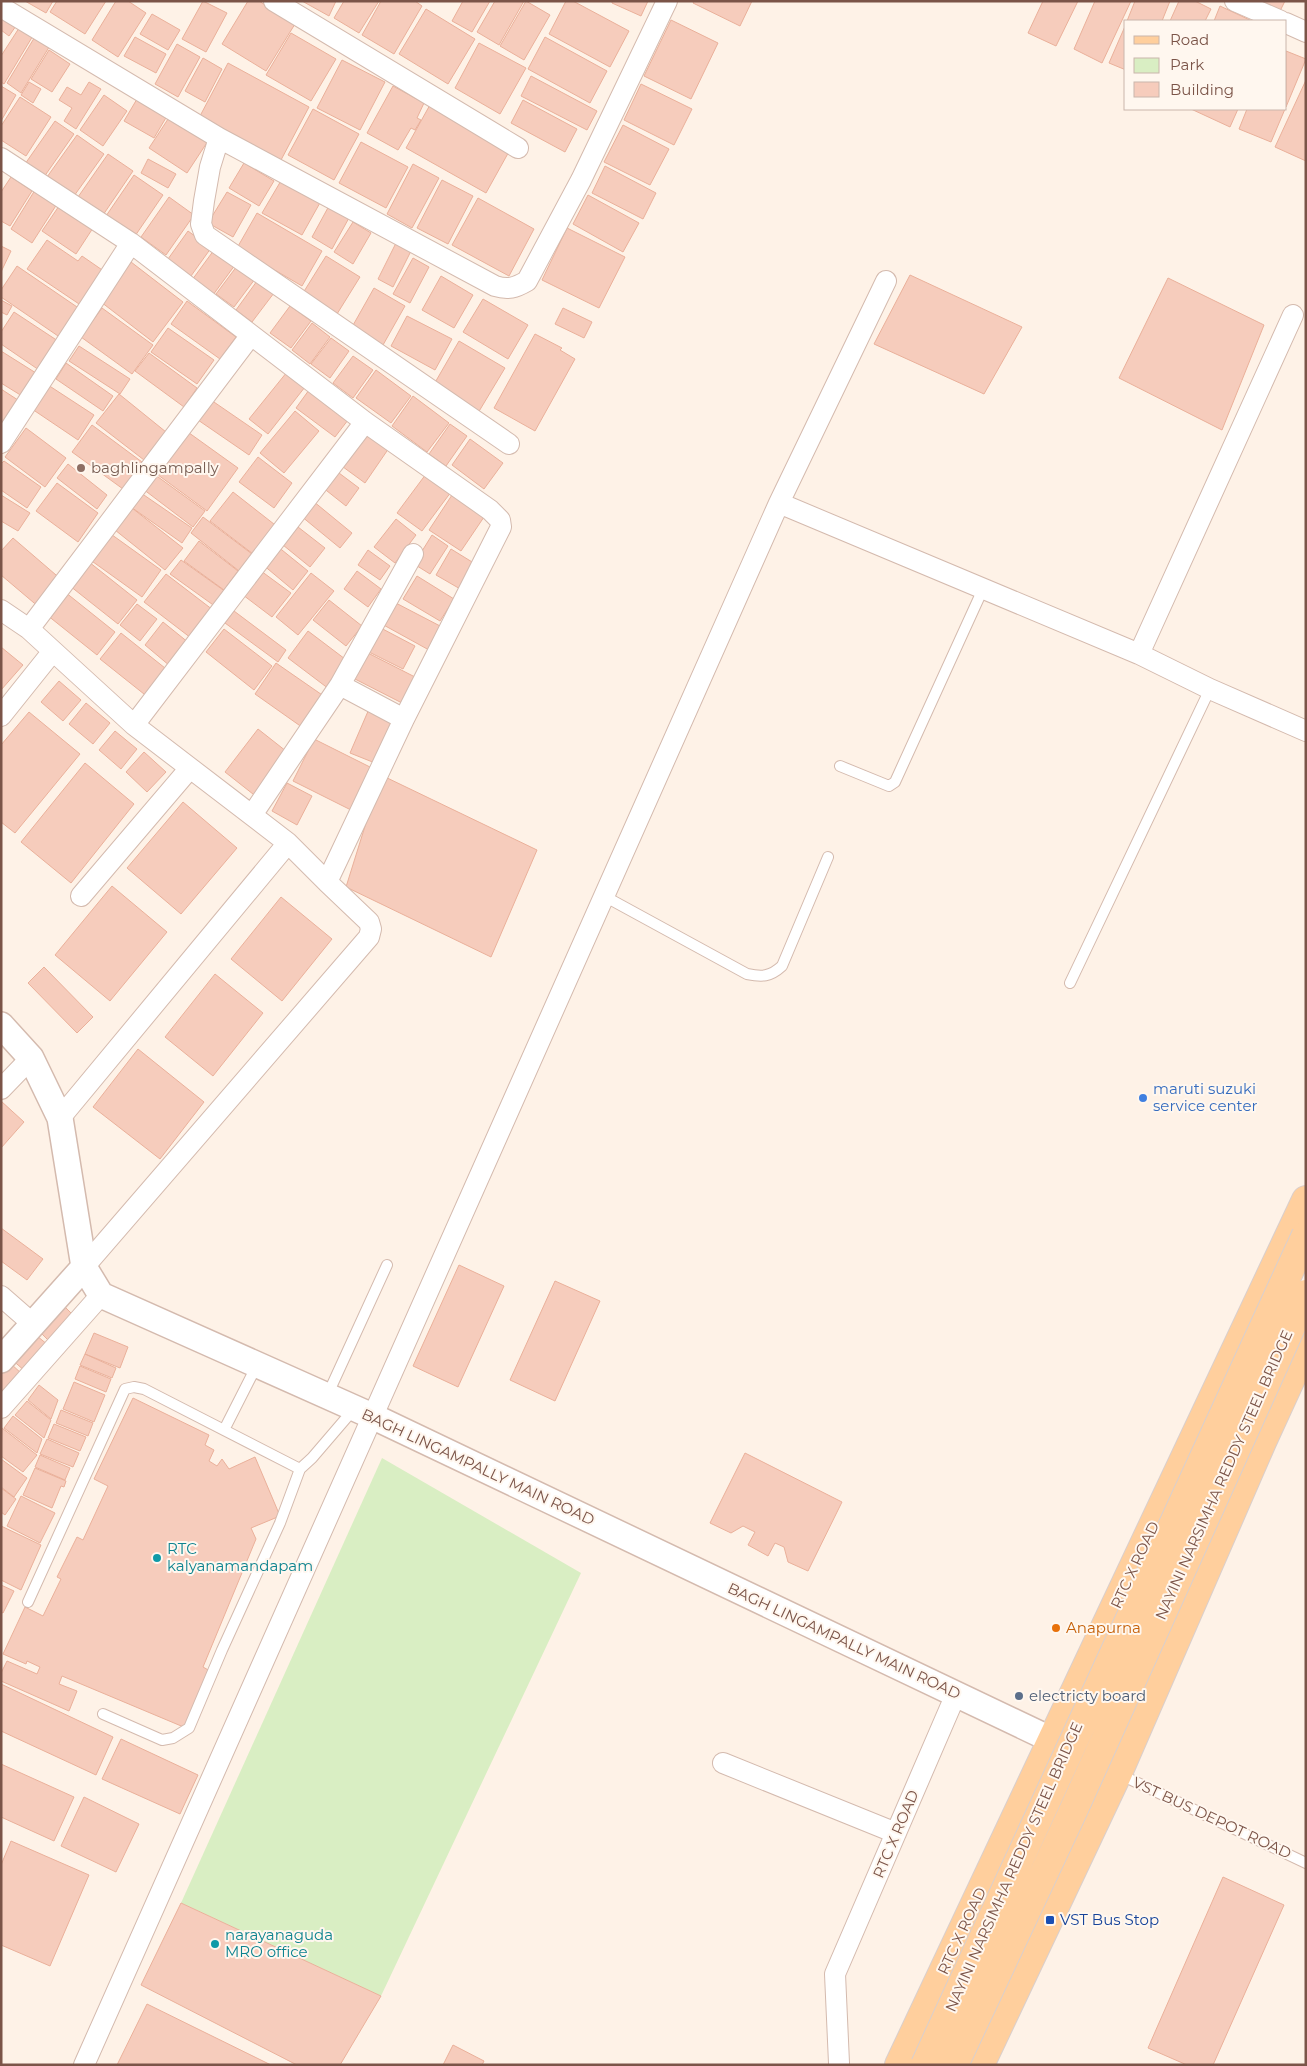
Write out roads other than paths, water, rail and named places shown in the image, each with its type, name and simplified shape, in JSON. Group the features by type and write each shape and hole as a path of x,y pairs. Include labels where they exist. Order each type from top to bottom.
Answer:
{"main road":[{"name":"RTC X ROAD","path":"899,2065 1306,1200"},
{"name":"NAYINI NARSIMHA REDDY STEEL BRIDGE","path":"925,2065 1306,1234"},
{"name":"NAYINI NARSIMHA REDDY STEEL BRIDGE","path":"954,2065 1078,1800 1306,1294"},
{"path":"980,2065 1118,1773 1262,1442 1306,1346"}],"street":[{"path":"274,1 518,148"},
{"path":"1,6 219,138 495,286 507,289 518,286 526,281 581,180 667,1"},
{"path":"1235,1 1279,20"},
{"path":"1287,23 1306,32"},
{"path":"219,138 210,167 203,209 201,224 205,235 509,444"},
{"path":"1,158 130,243 365,422 490,510 500,520 501,527 404,719 327,882"},
{"path":"1,443 130,243"},
{"path":"84,2065 363,1412 604,896 779,503 886,281"},
{"path":"1139,654 1293,315"},
{"path":"29,629 250,335"},
{"path":"134,725 365,422"},
{"path":"779,503 1139,654 1210,689 1306,731"},
{"path":"252,815 340,685 414,554"},
{"path":"1,610 29,629 134,725 288,843 369,922 371,929 369,937 84,1267 1,1360"},
{"path":"1,716 52,651"},
{"path":"340,685 404,719"},
{"path":"81,896 190,768"},
{"path":"60,1118 288,843"},
{"path":"1,1025 31,1058 60,1118 84,1267 101,1295 1,1408"},
{"path":"1,1089 31,1058"},
{"name":"BAGH LINGAMPALLY MAIN ROAD","path":"101,1295 363,1412 1053,1740 1118,1773"},
{"path":"1,1296 33,1324"},
{"name":"RTC X ROAD","path":"839,2063 835,1974 956,1694"},
{"path":"723,1763 896,1833"}],"lane":[{"path":"840,766 889,786 896,782 983,588"},
{"path":"1070,982 1210,689"},
{"path":"604,896 747,974 762,977 774,974 782,966 828,857"},
{"path":"327,1396 387,1265"},
{"path":"224,1430 257,1365"},
{"path":"28,1602 125,1389 134,1387 144,1389 300,1469"},
{"path":"103,1714 162,1740 173,1738 190,1728 222,1650 280,1523 300,1469 363,1412"},
{"name":"VST BUS DEPOT ROAD","path":"1118,1773 1306,1863"}],"place":[{"name":"baghlingampally","path":"81,468"},
{"name":"maruti suzuki service center","path":"1143,1098"},
{"name":"RTC kalyanamandapam","path":"157,1558"},
{"name":"Anapurna","path":"1056,1628"},
{"name":"electricty board","path":"1019,1696"},
{"name":"VST Bus Stop","path":"1050,1920"},
{"name":"narayanaguda MRO office","path":"215,1944"}]}
